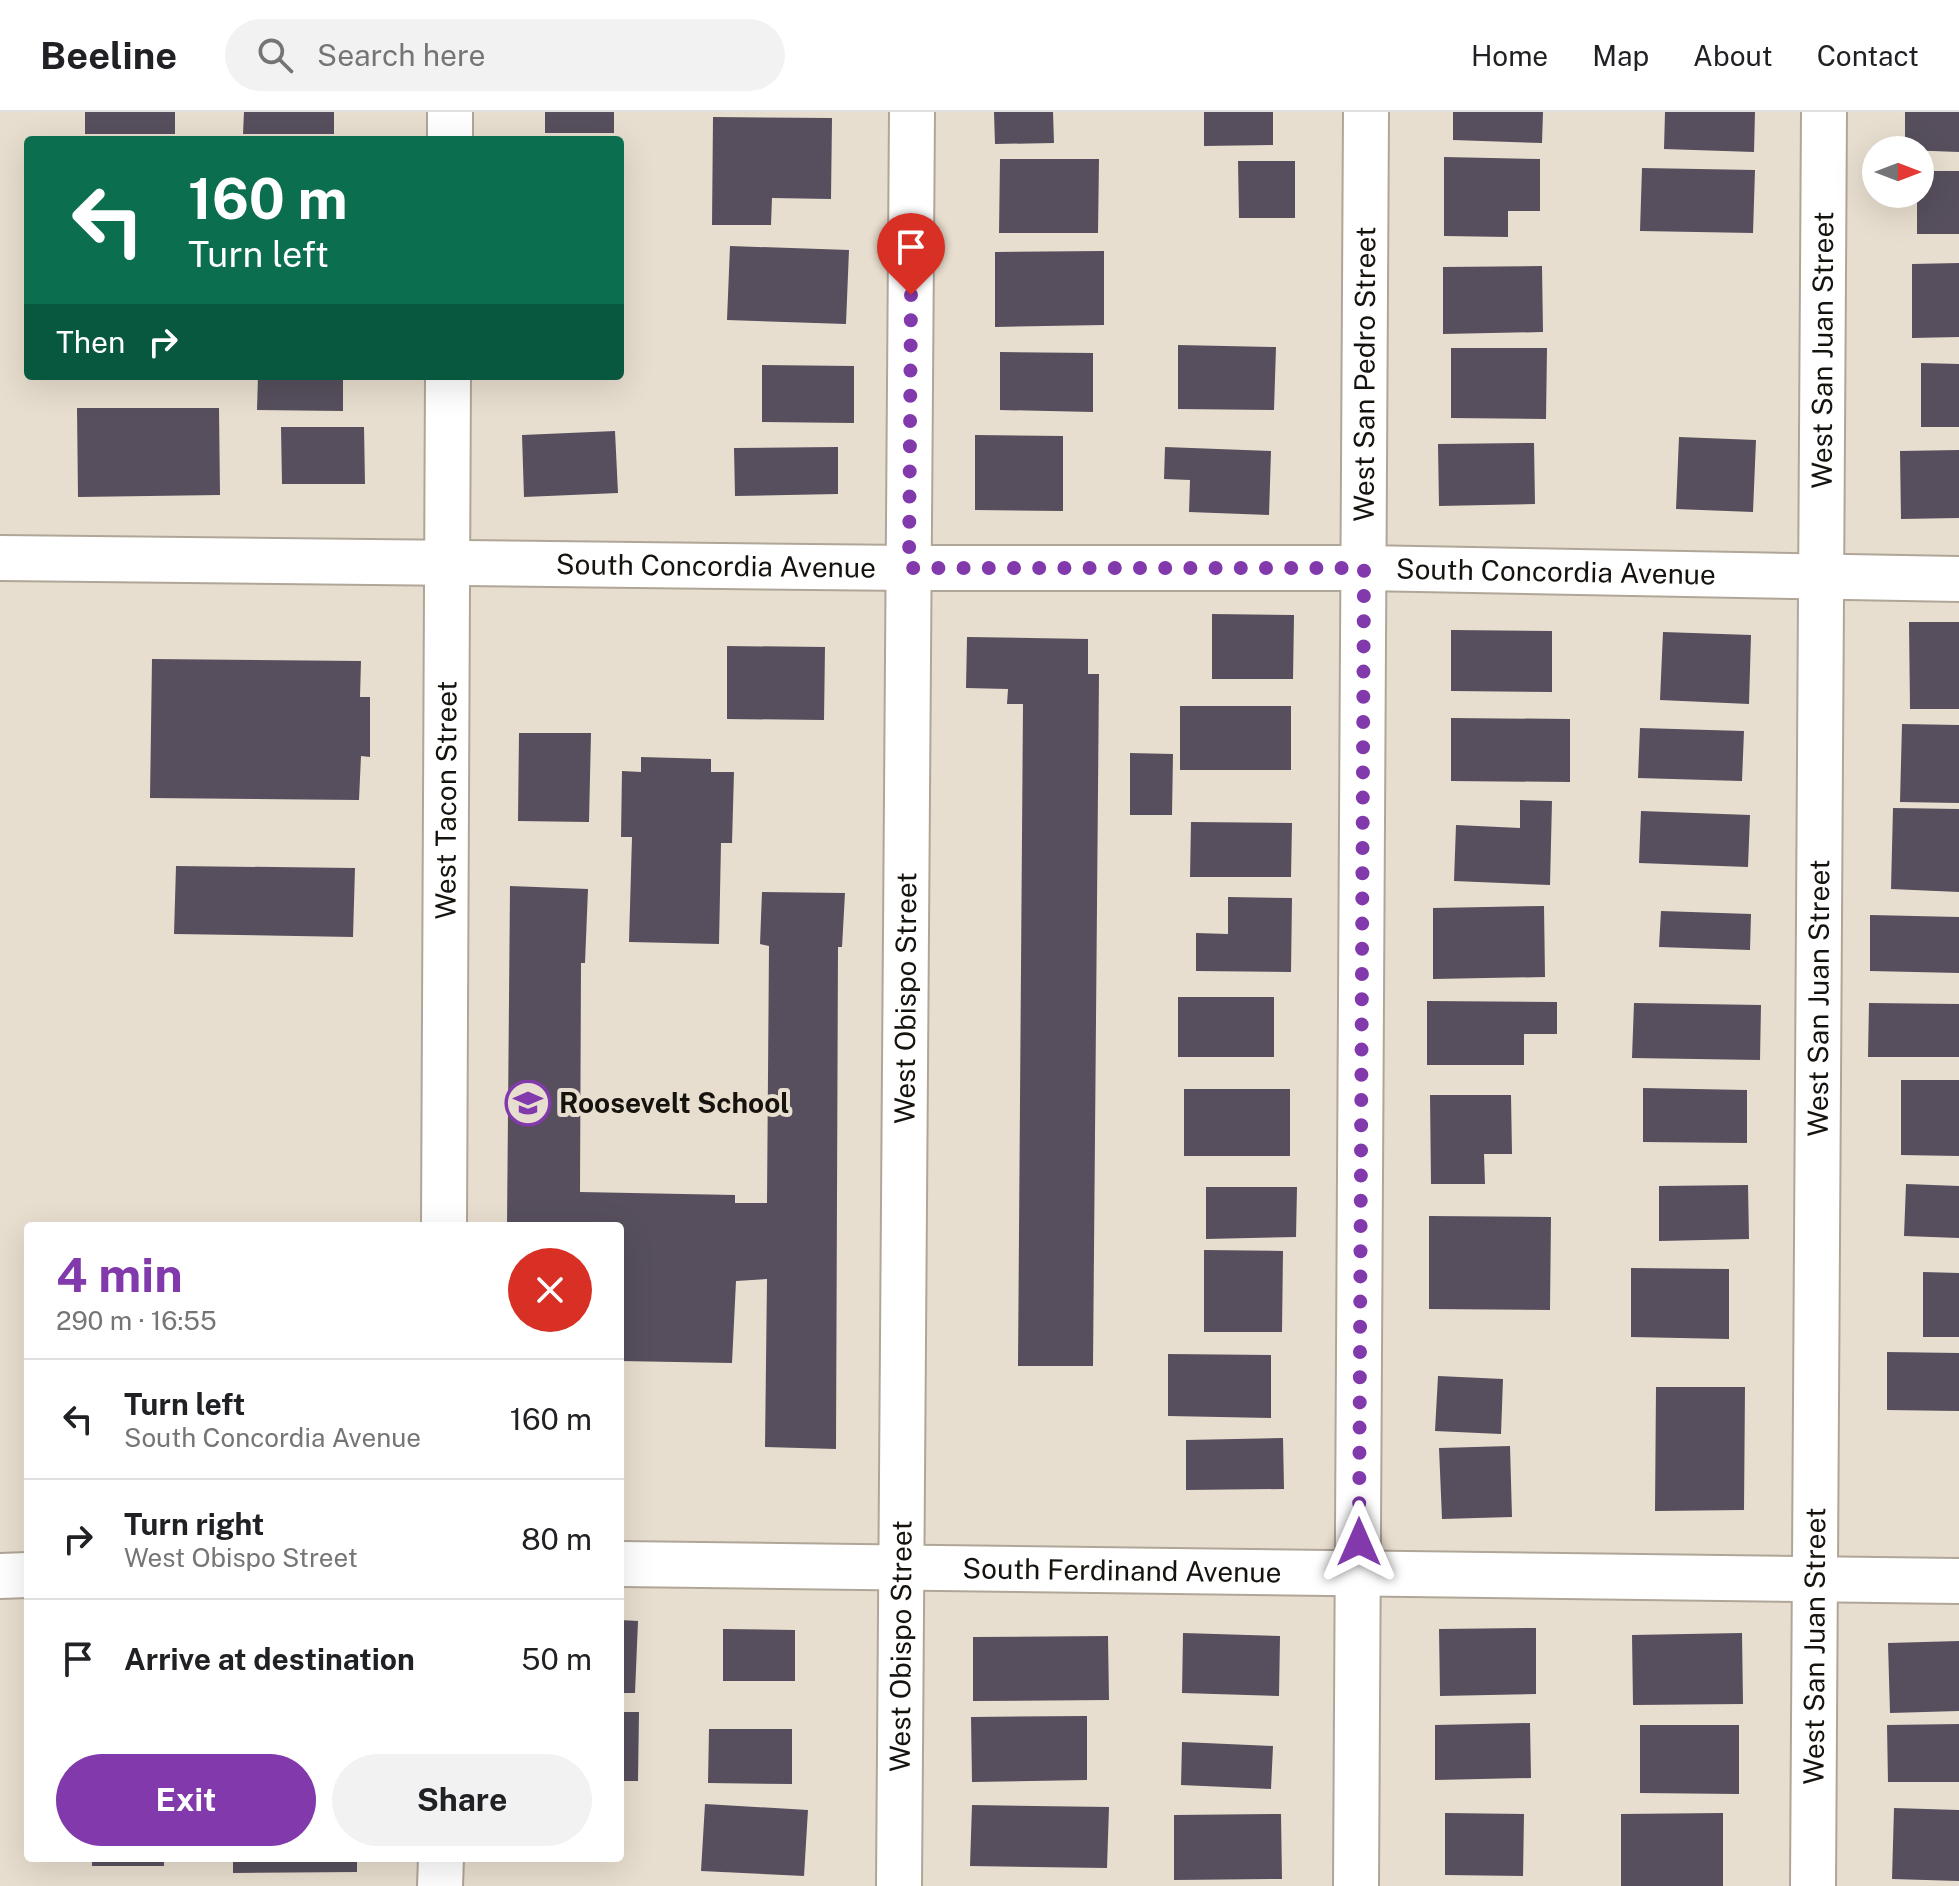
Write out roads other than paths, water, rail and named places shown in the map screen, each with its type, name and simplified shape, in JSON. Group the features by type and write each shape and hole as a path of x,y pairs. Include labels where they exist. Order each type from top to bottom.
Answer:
{"street":[{"path":"450,112 450,136"},
{"name":"West Obispo Street","path":"899,1886 912,112"},
{"name":"West San Pedro Street","path":"1356,1886 1366,112"},
{"name":"West San Juan Street","path":"1813,1886 1824,112"},
{"name":"West Tacon Street","path":"444,1222 448,380"},
{"name":"South Concordia Avenue","path":"0,558 909,568 1364,568 1959,579"},
{"name":"South Ferdinand Avenue","path":"624,1564 1959,1581"},
{"path":"0,1576 24,1575"},
{"path":"440,1886 441,1862"}],"place":[{"name":"Roosevelt School","path":"528,1103"}]}
